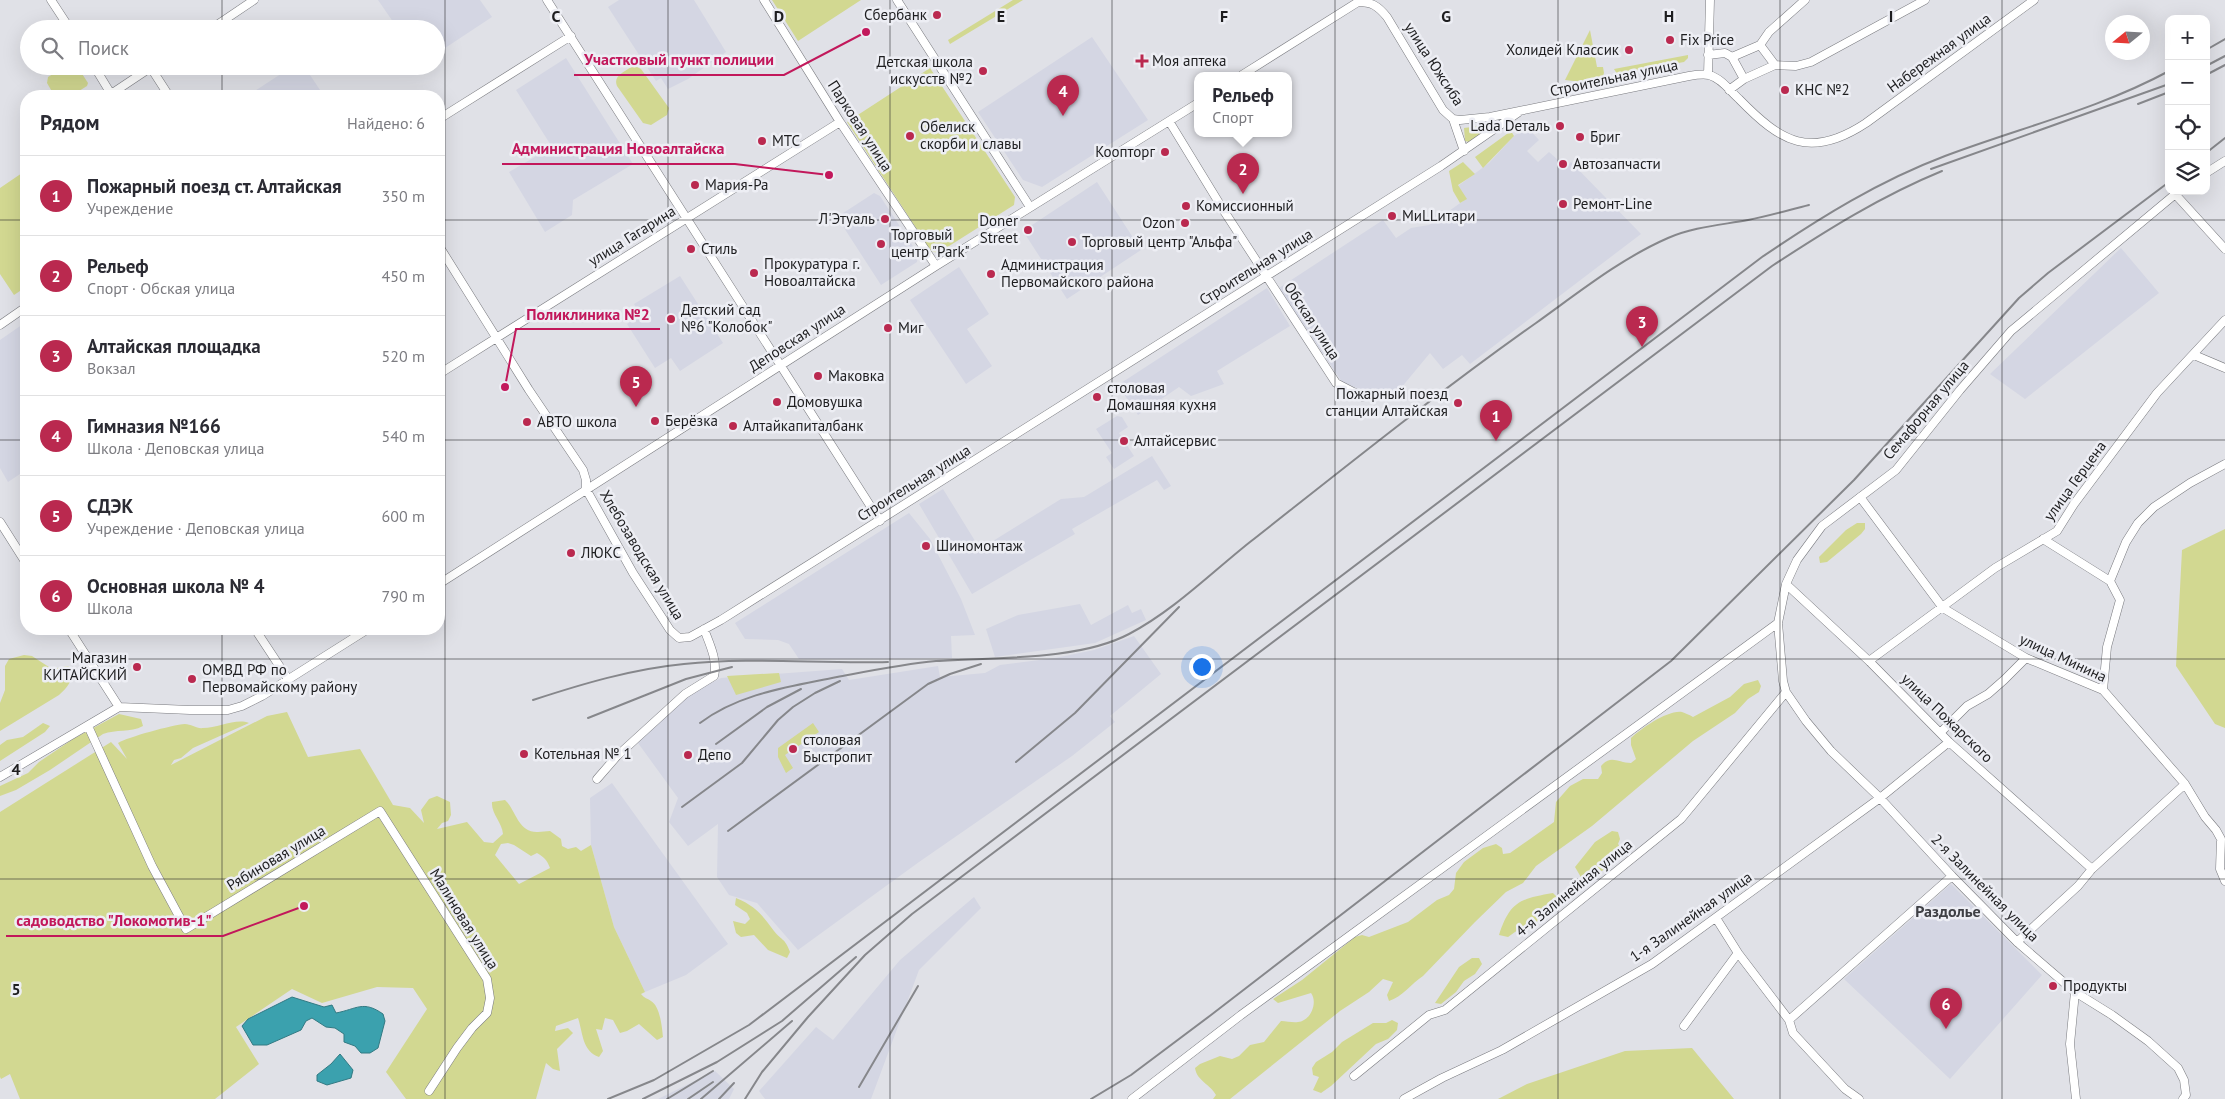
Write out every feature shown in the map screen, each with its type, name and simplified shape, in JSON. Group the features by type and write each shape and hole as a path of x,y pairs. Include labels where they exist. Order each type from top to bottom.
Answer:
{"street":[{"path":"51,0 64,20"},
{"path":"224,20 254,0"},
{"path":"547,0 880,521"},
{"name":"Парковая улица","path":"764,0 840,122 936,266"},
{"path":"896,0 1030,207"},
{"path":"1710,0 1708,75 1723,83 1730,90 1744,79 1775,64 1796,66 1811,62 1925,0"},
{"path":"1732,58 1760,45 1769,32 1805,0"},
{"name":"Набережная улица","path":"1730,90 1771,128 1792,140 1808,143 1829,141 1859,128 2034,0"},
{"name":"улица Южсиба","path":"1247,72 1358,2 1368,1 1377,6 1386,17 1443,110 1452,119 1464,151"},
{"path":"445,115 571,36"},
{"path":"1760,45 1775,64"},
{"path":"1708,54 1725,53 1732,58 1744,79"},
{"path":"99,75 108,90"},
{"path":"118,90 140,75"},
{"path":"157,75 165,90"},
{"name":"Строительная улица","path":"690,637 880,521 1266,277 1464,151 1520,112 1689,76 1708,75"},
{"name":"Деповская улица","path":"445,580 936,266 1194,105"},
{"path":"1452,119 1472,120 1520,112"},
{"name":"Обская улица","path":"1169,121 1266,277 1336,383 1363,397"},
{"name":"улица Гагарина","path":"445,370 840,122"},
{"path":"2210,171 2225,161"},
{"name":"Семафорная улица","path":"1880,798 1831,751 1806,721 1786,692 1783,681 1778,622 1786,584 1796,560 1822,526 1896,470 1960,390 2011,331 2175,195"},
{"name":"Семафорная улица","path":"2179,195 2225,249"},
{"name":"Хлебозаводская улица","path":"445,256 496,338 583,470 586,489 633,573 670,630 679,638 690,637"},
{"path":"0,325 20,311"},
{"name":"улица Герцена","path":"1868,661 1943,608 1995,568 2057,531 2074,504 2157,393 2225,320"},
{"path":"2194,355 2225,368"},
{"path":"2110,581 2126,542 2138,523 2154,507 2190,483 2225,464"},
{"name":"улица Минина","path":"1860,497 1943,608 2026,658 2103,690 2184,784 2223,840 2220,869 2225,881"},
{"path":"0,522 20,554"},
{"path":"2043,539 2110,581 2120,600 2107,647 2103,690"},
{"name":"улица Пожарского","path":"1786,584 1868,661 1949,742 2092,869"},
{"path":"1132,1099 1241,1015 1778,622"},
{"path":"597,779 617,756 686,694 714,676 716,670 714,657 704,628"},
{"path":"72,635 119,707"},
{"path":"258,635 288,679"},
{"path":"0,778 119,707 190,710 235,708 250,703 358,635"},
{"path":"1941,732 1967,706 1988,694 2026,658"},
{"name":"4-я Залинейная улица","path":"1354,1076 1429,1015 1445,1010 1681,819 1786,692"},
{"name":"Рябиновая улица","path":"88,726 152,866 186,929 380,811"},
{"name":"1-я Залинейная улица","path":"1404,1099 1442,1078 1502,1050 1652,964 1880,798 1949,742"},
{"path":"2017,942 2184,784"},
{"name":"2-я Залинейная улица","path":"1880,798 1952,876 2017,942 2075,992 2112,1015 2178,1068 2184,1080 2186,1095 2183,1099"},
{"name":"Малиновая улица","path":"380,811 486,979 490,998 487,1013 472,1028 457,1048 429,1091"},
{"path":"1789,1020 1952,876"},
{"path":"1716,918 1738,953 1789,1020 1793,1033 1845,1089 1859,1099"},
{"path":"1684,1026 1738,953"},
{"path":"2075,992 2070,1044 2076,1099"}],"shaded area":[{"path":"378,0 480,0 492,17 445,48 445,20 392,20"},
{"path":"619,0 694,0 726,52 688,79 668,89 661,78 656,81 608,7"},
{"path":"1092,37 1148,120 1042,187 1023,180 978,112"},
{"path":"566,58 633,164 573,200 572,215 545,232 509,172 552,147 516,90"},
{"path":"279,75 310,75 320,90 256,90"},
{"path":"1527,127 1539,140 1527,151 1538,162 1549,152 1566,167 1571,162 1641,234 1470,364 1462,355 1443,369 1430,353 1396,394 1386,391 1384,399 1342,382 1279,288 1383,220 1396,238 1411,228 1429,225 1466,199 1458,186 1489,163 1514,136"},
{"path":"1097,182 1141,250 1067,299 1023,231"},
{"path":"874,193 880,196 918,254 917,262 881,285 837,217"},
{"path":"2121,248 2159,293 2025,399 1990,374"},
{"path":"959,267 989,314 967,329 992,366 966,384 910,300"},
{"name":"Детский сад №6 \"Колобок\"","path":"680,276 723,343 680,371 671,358 655,368 627,324 641,315 634,304"},
{"path":"1267,288 1290,326 1217,371 1224,384 1191,396 1179,387 1138,415 1118,385"},
{"path":"20,326 20,474 8,482 0,468 0,340"},
{"path":"1117,416 1122,417 1128,427 1119,433 1134,456 1114,469 1106,457 1112,453 1096,429"},
{"path":"1152,456 1171,486 1164,490 1157,480 1072,529 1075,534 972,594 919,504 943,489 980,549 1061,499 1084,497"},
{"path":"909,513 930,539 961,599 975,635 951,636 952,658 799,659 789,644 778,640 745,639 735,623"},
{"path":"1080,604 1091,625 1128,605 1132,613 1141,609 1146,620 1095,643 995,657 986,629 1018,615"},
{"path":"1134,636 1161,674 1110,716 1115,722 1072,756 919,862 798,950 757,903 729,895 717,877 718,824 688,846 669,822 678,798 638,743 690,694 721,678 842,669 849,680 938,666 940,677 985,673 1000,665 1055,658 1094,650"},
{"path":"612,783 728,944 686,975 645,992 614,927 591,845 590,798"},
{"path":"1951,884 2042,975 1950,1079 1844,979"},
{"path":"974,897 981,908 919,970 871,1099 765,1099 759,1091 816,1027 833,1040 900,960"},
{"path":"715,1071 734,1089 729,1099 658,1099"}],"green space":[{"path":"772,0 861,0 798,41"},
{"path":"1013,0 1023,0 950,44 948,40"},
{"path":"1590,30 1597,67 1603,67 1604,73 1602,78 1582,82 1565,80"},
{"path":"1688,55 1684,62 1617,74 1614,69"},
{"path":"631,67 641,69 669,108 667,115 651,125 643,123 617,86 616,80 618,77"},
{"path":"930,68 1015,197 1014,205 938,253 931,251 847,122"},
{"path":"51,75 83,75 88,83 81,90 51,90 47,83 48,77"},
{"path":"1496,124 1469,142 1465,141 1464,128"},
{"path":"1511,131 1514,136 1483,168 1475,157"},
{"path":"1463,162 1475,174 1458,185 1467,199 1460,203 1453,191 1449,171"},
{"path":"20,174 20,291 14,295 0,274 0,188"},
{"path":"1857,523 1865,523 1865,529 1861,534 1827,562 1820,563 1819,557 1846,530"},
{"path":"2225,529 2225,728 2215,724 2176,666 2182,550"},
{"path":"24,655 32,656 52,669 68,666 74,670 73,674 69,684 59,695 0,731 0,703 5,690 5,666 9,659"},
{"path":"779,673 781,682 736,695 727,676"},
{"path":"1758,680 1761,686 1759,692 1748,699 1735,713 1693,741 1592,826 1536,866 1523,883 1506,892 1423,976 1403,993 1389,1001 1387,995 1393,982 1383,979 1369,992 1340,1011 1230,1099 1213,1099 1216,1095 1198,1076 1195,1068 1220,1056 1232,1059 1239,1056 1250,1045 1264,1042 1281,1021 1303,1021 1310,1015 1314,1001 1311,993 1278,1003 1273,999 1302,980 1355,937 1362,935 1369,937 1408,922 1437,900 1449,895 1454,889 1456,873 1464,862 1483,848 1496,844 1502,848 1503,854 1510,853 1554,822 1556,802 1570,786 1583,779 1598,779 1602,773 1601,766 1608,760 1631,763 1636,759 1631,745 1631,738 1648,725 1676,712 1682,712 1693,717 1730,697 1744,684"},
{"path":"287,712 308,757 360,749 393,805 410,808 424,823 421,810 429,799 437,796 450,802 451,815 448,821 442,823 437,829 467,822 484,842 493,843 503,834 493,810 492,802 505,800 526,829 538,832 550,831 561,839 562,846 568,849 576,847 581,851 591,845 614,927 645,992 641,994 657,1007 663,1037 657,1040 639,1024 620,1033 613,1020 605,1018 602,1030 596,1029 603,1051 599,1057 593,1054 586,1046 578,1018 556,1026 555,1031 568,1028 573,1033 557,1049 560,1071 553,1069 546,1063 536,1099 406,1099 386,1072 427,1009 413,988 377,987 322,1003 292,989 236,1027 259,1064 215,1099 20,1099 10,1074 1,1079 0,1077 0,812 111,742 127,759 118,743 140,735 185,724 209,728 233,722 249,723 193,748 181,758 174,760 171,765 267,716","holes":["508,843 531,856 539,854 550,868 519,884 495,855 501,844"]},
{"path":"119,714 141,719 143,726 103,734 50,770 16,790 0,796 0,786 28,773 39,762 73,739"},
{"path":"43,723 50,726 45,732 0,761 0,745 7,740 23,737"},
{"path":"813,723 819,732 785,755 793,768 786,773 778,757 778,748"},
{"path":"1612,831 1618,832 1620,839 1618,844 1622,849 1621,856 1613,865 1582,879 1575,867 1595,842"},
{"path":"1553,893 1558,898 1556,905 1547,916 1529,926 1522,927 1508,937 1499,935 1507,915 1517,904 1532,897"},
{"path":"736,898 758,912 785,942 790,952 787,958 768,950 754,935 741,937 736,933 733,921 745,924 750,919 747,913 735,905"},
{"path":"1472,958 1479,958 1482,964 1475,974 1464,981 1456,992 1441,1004 1435,1003 1459,967"},
{"path":"1392,1020 1398,1023 1397,1030 1388,1039 1376,1044 1321,1093 1313,1090 1319,1077 1313,1075 1312,1068 1316,1062 1332,1052 1342,1042 1373,1023 1386,1023"},
{"path":"1692,1048 1734,1099 1498,1099 1527,1084 1625,1051"}],"water":[{"path":"292,997 324,1007 332,1005 336,1013 365,1006 383,1014 385,1021 378,1048 370,1053 361,1053 355,1046 344,1042 344,1034 335,1028 326,1027 312,1018 306,1021 301,1030 267,1045 253,1045 242,1026 248,1019"},
{"path":"340,1054 353,1070 351,1078 327,1085 317,1081 317,1075"}],"railway":[{"path":"2210,48 2225,39"},
{"path":"2210,64 2225,56"},
{"path":"2210,73 2225,65"},
{"path":"608,1099 654,1080 749,1025 1784,242 1874,188 1921,166 2087,107 2165,73"},
{"path":"1931,169 2165,85"},
{"path":"2138,104 2165,94"},
{"path":"2210,150 2225,138"},
{"path":"745,1099 762,1072 808,1017 865,955 912,914 1772,266 1855,214 1897,191 1942,171"},
{"path":"1091,1099 1131,1075 1211,1015 1671,661 1854,480 2019,298 2048,273 2165,185"},
{"path":"700,723 715,713 748,698 801,684 924,662 1009,658 1061,653 1108,643 1129,634 1176,603 1250,542 1463,376 1616,266 1650,246 1678,234 1809,205"},
{"path":"1016,762 1075,713 1179,607"},
{"path":"533,700 607,678 665,666 735,661 888,662"},
{"path":"728,831 928,684 950,674 981,664"},
{"path":"588,718 686,679 732,667"},
{"path":"682,807 742,763 778,720 793,707 815,693 840,681"},
{"path":"716,744 767,707 801,689"},
{"path":"643,1099 717,1062 782,1021 856,957"},
{"path":"859,1087 918,986"},
{"path":"701,1099 792,1021"},
{"path":"667,1099 713,1071"},
{"path":"688,1099 713,1082"},
{"path":"719,1099 734,1083"}],"place":[{"name":"Сбербанк","path":"937,15"},
{"name":"Участковый пункт полиции","path":"866,32"},
{"name":"Fix Price","path":"1670,40"},
{"name":"Холидей Классик","path":"1629,50"},
{"name":"Моя аптека","path":"1142,61"},
{"name":"Детская школа искусств №2","path":"983,71"},
{"name":"КНС №2","path":"1785,90"},
{"name":"Гимназия №166","path":"1063,116"},
{"name":"Lada Dеталь","path":"1560,126"},
{"name":"Обелиск скорби и славы","path":"910,136"},
{"name":"Бриг","path":"1580,137"},
{"name":"МТС","path":"762,141"},
{"name":"Коопторг","path":"1165,152"},
{"name":"Автозапчасти","path":"1563,164"},
{"name":"Администрация Новоалтайска","path":"829,175"},
{"name":"Мария-Ра","path":"695,185"},
{"name":"Рельеф","path":"1243,194"},
{"name":"Ремонт-Line","path":"1563,204"},
{"name":"Комиссионный","path":"1186,206"},
{"name":"МиLLитари","path":"1392,216"},
{"name":"Л'Этуаль","path":"885,219"},
{"name":"Ozon","path":"1185,223"},
{"name":"Doner Street","path":"1028,230"},
{"name":"Торговый центр \"Альфа\"","path":"1072,242"},
{"name":"Торговый центр \"Park\"","path":"881,244"},
{"name":"Стиль","path":"691,249"},
{"name":"Прокуратура г. Новоалтайска","path":"754,273"},
{"name":"Администрация Первомайского района","path":"991,274"},
{"name":"Детский сад №6 \"Колобок\"","path":"671,319"},
{"name":"Миг","path":"888,328"},
{"name":"Алтайская площадка","path":"1642,347"},
{"name":"Маковка","path":"818,376"},
{"name":"Поликлиника №2","path":"505,387"},
{"name":"столовая Домашняя кухня","path":"1097,397"},
{"name":"Домовушка","path":"777,402"},
{"name":"Пожарный поезд станции Алтайская","path":"1458,403"},
{"name":"СДЭК","path":"636,407"},
{"name":"Берёзка","path":"655,421"},
{"name":"АВТО школа","path":"527,422"},
{"name":"Алтайкапиталбанк","path":"733,426"},
{"name":"Алтайсервис","path":"1124,441"},
{"name":"Пожарный поезд ст. Алтайская","path":"1496,441"},
{"name":"Шиномонтаж","path":"926,546"},
{"name":"ЛЮКС","path":"571,553"},
{"name":"Магазин КИТАЙСКИЙ","path":"137,667"},
{"name":"ОМВД РФ по Первомайскому району","path":"192,679"},
{"name":"столовая Быстропит","path":"793,749"},
{"name":"Котельная № 1","path":"524,754"},
{"name":"Депо","path":"688,755"},
{"name":"садоводство \"Локомотив-1\"","path":"304,906"},
{"name":"Продукты","path":"2053,986"},
{"name":"Основная школа № 4","path":"1946,1029"}],"district":[{"name":"Раздолье","path":"1948,911"}]}
